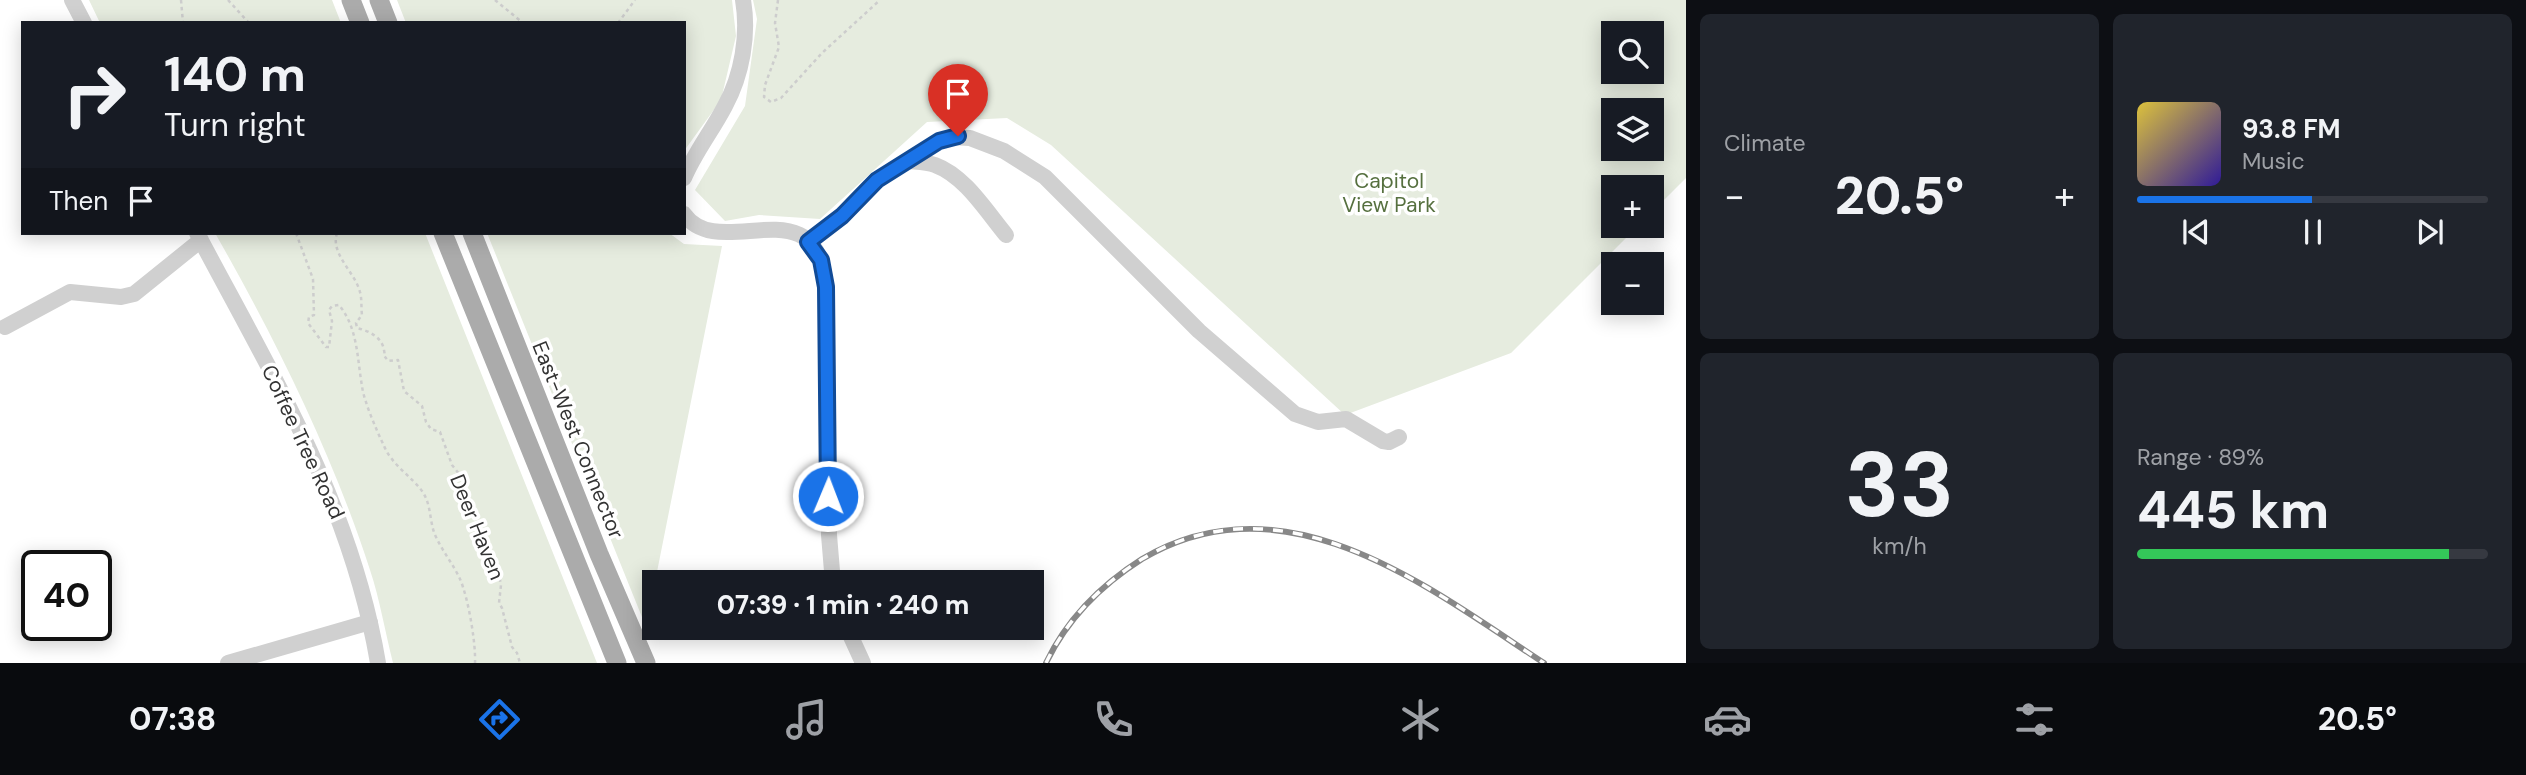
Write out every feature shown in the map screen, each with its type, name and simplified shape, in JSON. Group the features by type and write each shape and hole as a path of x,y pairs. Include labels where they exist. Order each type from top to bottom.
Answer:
{"main road":[{"path":"351,0 359,21"},
{"path":"379,0 387,21"},
{"path":"444,235 617,663"},
{"name":"East-West Connector","path":"473,235 599,554 646,663"}],"street":[{"path":"72,0 83,21"},
{"path":"686,173 725,107 736,79 744,35 743,0"},
{"path":"808,242 842,216 877,180 907,160 939,141 958,136 970,138 1004,151 1045,177 1199,331 1295,414 1318,422 1346,419 1383,441 1389,442 1399,437"},
{"path":"907,160 934,165 948,172 962,183 1006,234"},
{"path":"686,216 692,224 706,231 781,229 796,233 808,242 821,260 826,287 829,535 832,570"},
{"path":"5,327 70,292 121,297 134,294 199,237"},
{"name":"Coffee Tree Road","path":"199,237 318,466 348,540 378,663"},
{"path":"228,663 370,622"},
{"path":"852,640 863,663"}],"path":[{"path":"181,0 183,21"},
{"path":"228,0 247,21"},
{"path":"495,0 521,21"},
{"path":"619,21 635,0"},
{"path":"778,0 775,23 779,47 765,85 764,97 771,102 780,98 822,53 880,0"},
{"name":"Deer Haven","path":"297,235 313,279 314,315 309,317 308,323 326,348 329,347 332,321 329,310 339,304 346,313 360,360 362,388 384,446 401,470 422,491 429,504 435,535 461,582 476,643 475,663"},
{"name":"Deer Haven","path":"336,235 335,240 340,255 360,292 362,315 356,323 357,328 369,331 382,343 384,356 388,361 398,360 404,391 422,407 431,429 440,432 452,466 460,475 477,516 485,559 499,575 499,603 512,647 520,663"}],"green space":[{"path":"89,0 332,0 340,21 99,21"},
{"path":"397,0 732,0 736,36 721,100 686,148 686,21 405,21"},
{"name":"Capitol View Park","path":"753,0 1686,0 1686,178 1664,200 1664,175 1601,175 1601,238 1626,238 1612,252 1601,252 1601,263 1511,353 1345,415 1051,145 1007,118 927,122 820,219 759,215 725,221 695,190 745,106 757,19"},
{"path":"216,235 426,235 597,663 393,663 374,581 339,484 281,355"},
{"path":"488,235 672,235 684,244 722,246 657,570 642,570 642,617"}],"railway":[{"path":"1046,663 1064,632 1086,604 1142,559 1196,536 1249,529 1301,535 1353,551 1404,574 1544,663"}],"route":[{"path":"828,496 826,287 821,260 808,242 842,216 877,180 939,141 958,136"}]}
